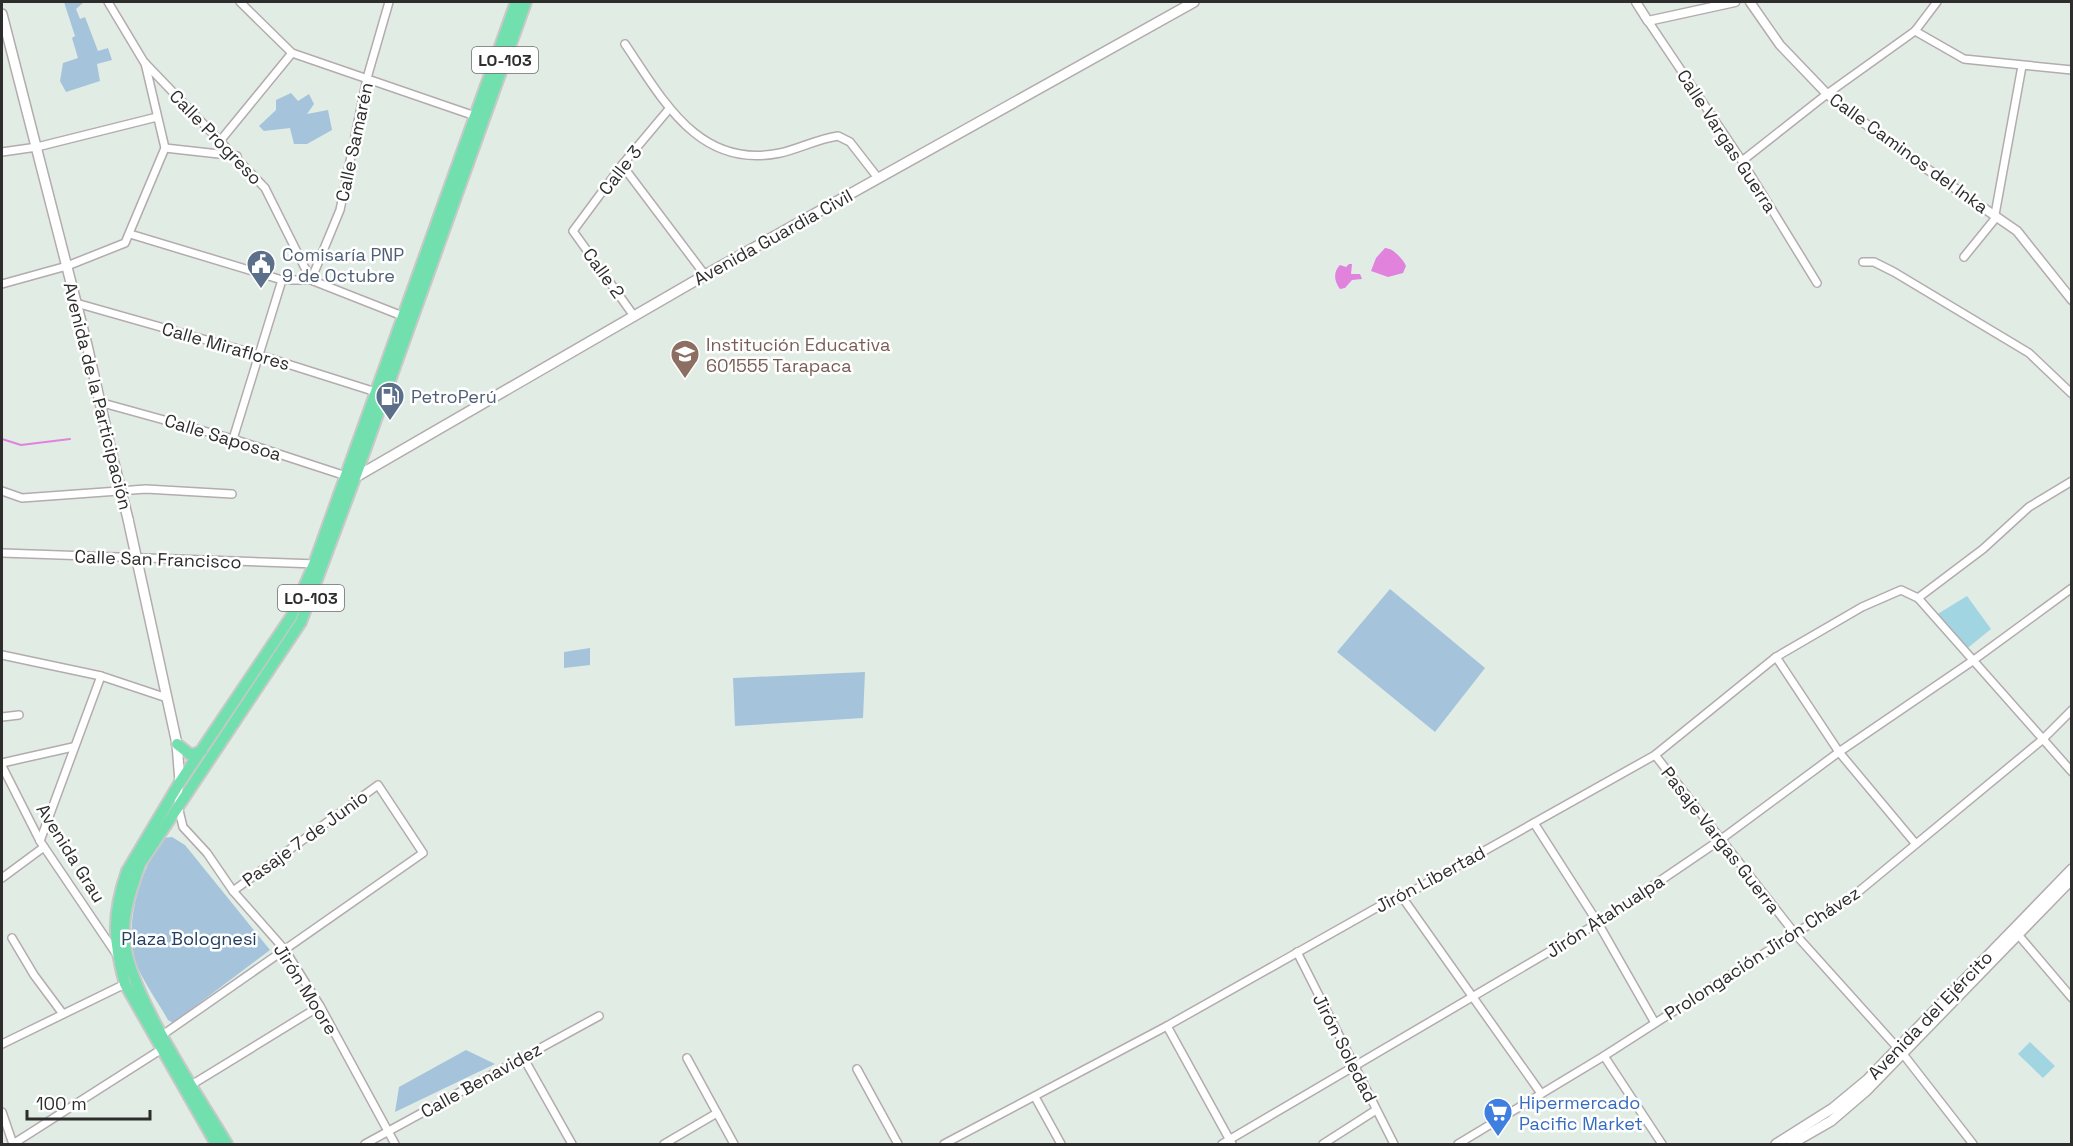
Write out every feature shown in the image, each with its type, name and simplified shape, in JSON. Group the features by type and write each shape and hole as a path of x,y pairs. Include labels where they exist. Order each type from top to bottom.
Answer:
{"main road":[{"name":"LO-103","path":"162,1042 129,962 124,936 131,887 140,864 301,622 319,564 479,117 516,2"},
{"name":"LO-103","path":"479,117 526,2"},
{"name":"Avenida Guardia Civil","path":"351,477 634,315 1194,2"},
{"name":"Avenida de la Participación","path":"2,14 76,303 128,519 177,744 180,782"},
{"name":"LO-103","path":"180,782 291,617 319,564"},
{"path":"177,744 191,755 202,751"},
{"name":"Avenida Grau","path":"180,782 127,871 116,909 114,932 117,955 125,984 162,1042 216,1144"},
{"name":"Avenida del Ejército","path":"1791,1144 1831,1121 1866,1091 1900,1051 2016,931 2072,869"},
{"name":"Avenida del Ejército","path":"2016,931 2072,879"},
{"name":"Avenida del Ejército","path":"1776,1144 1833,1108 1900,1051"},
{"name":"Avenida Grau","path":"188,1088 227,1144"}],"street":[{"name":"Calle Progreso","path":"108,2 144,62 237,156 265,188 311,280"},
{"path":"240,2 292,53 479,117"},
{"name":"Calle Samarén","path":"311,280 340,210 367,78 389,2"},
{"name":"Calle Vargas Guerra","path":"1636,2 1742,161 1817,283"},
{"path":"1648,21 1735,2"},
{"name":"Calle Caminos del Inka","path":"1750,2 1780,45 1827,94 1898,149 2017,231 2071,297"},
{"path":"1742,161 1827,94 1915,31 1938,2"},
{"path":"1915,31 1964,58 2072,70"},
{"path":"625,44 669,110 704,141 718,149 738,153 780,153 830,137 845,138 878,178"},
{"path":"220,141 292,53"},
{"path":"2,284 66,266 115,249 125,243 165,148 144,62"},
{"path":"1964,257 1994,220 2022,66"},
{"name":"Calle 3","path":"573,231 622,165 669,110"},
{"path":"2,152 37,147 157,117"},
{"path":"165,148 237,156"},
{"path":"622,165 705,275"},
{"name":"Calle 2","path":"573,231 634,315"},
{"path":"130,234 282,280 311,280 407,317"},
{"path":"1863,262 1874,262 1894,272 2029,353 2072,394"},
{"path":"233,439 282,280"},
{"name":"Calle Miraflores","path":"76,303 259,355 380,393"},
{"name":"Calle Saposoa","path":"99,402 233,439 351,477"},
{"path":"2072,481 2029,507 1983,549 1918,598 1971,662 2072,772"},
{"path":"2,491 22,498 146,489 232,494"},
{"name":"Calle San Francisco","path":"2,553 319,564"},
{"name":"Jirón Atahualpa","path":"1221,1144 1231,1142 1598,923 1720,840 1839,752 1971,662 2072,588"},
{"name":"Jirón Libertad","path":"944,1144 1167,1026 1655,755 1776,657 1862,607 1901,590 1918,598"},
{"path":"2,655 101,676 167,698"},
{"path":"1776,657 1839,752 1915,843"},
{"path":"2,878 42,844 73,747 101,676"},
{"name":"Prolongación Jirón Chávez","path":"1458,1144 1540,1092 1604,1056 1852,897 2042,740 2072,710"},
{"path":"2,717 19,714"},
{"path":"2,764 73,747"},
{"name":"Pasaje Vargas Guerra","path":"1655,755 1796,935 1900,1051 1973,1144"},
{"name":"Avenida Grau","path":"2,764 42,844 117,955"},
{"name":"Jirón Moore","path":"180,782 178,806 183,827 214,862 233,891 285,950 320,1006 395,1144"},
{"name":"Pasaje 7 de Junio","path":"233,891 378,785 423,853 285,950"},
{"path":"1534,823 1598,923 1655,1023"},
{"path":"1402,897 1471,998 1540,1092"},
{"path":"2016,931 2072,998"},
{"path":"12,938 34,975 63,1014"},
{"path":"2,1112 13,1144 162,1042 285,950"},
{"name":"Jirón Soledad","path":"1297,952 1394,1144"},
{"path":"2,1044 125,984"},
{"path":"188,1088 320,1006"},
{"name":"Calle Benavidez","path":"365,1144 598,1016"},
{"path":"1167,1026 1231,1142"},
{"path":"1604,1056 1662,1144"},
{"path":"523,1057 572,1144"},
{"path":"687,1058 734,1144"},
{"path":"857,1069 898,1144"},
{"path":"1035,1097 1061,1144"},
{"path":"1323,1144 1376,1110"},
{"path":"664,1144 717,1113"}],"green space":[{"path":"64,2 84,2 76,9 80,19 85,17 98,51 108,48 112,60 97,64 100,81 66,92 60,81 63,63 78,58 72,38 75,36"},
{"path":"291,93 298,101 309,94 314,104 307,114 328,110 332,130 307,144 294,144 290,128 264,131 259,126 276,110 276,100"},
{"path":"1390,589 1485,668 1435,732 1337,652"},
{"path":"590,648 590,665 564,668 564,652"},
{"path":"865,672 863,718 735,726 733,678"},
{"name":"Plaza Bolognesi","path":"172,837 185,845 270,950 173,1023 168,1020 139,970 133,947 132,931 136,898 147,866 162,838"},
{"path":"466,1050 495,1064 395,1112 399,1087"}],"shaded area":[{"path":"1385,248 1403,260 1406,266 1403,273 1388,277 1371,271 1376,258"},
{"path":"1352,264 1351,274 1360,274 1362,279 1352,280 1345,288 1340,289 1336,283 1336,271 1340,265 1346,267"},
{"path":"1967,596 1991,629 1964,651 1936,615"},
{"path":"2030,1042 2055,1066 2043,1078 2018,1054"}],"waterway":[{"path":"2,439 21,445 70,439"}],"place":[{"name":"Comisaría PNP 9 de Octubre","path":"261,290"},
{"name":"Institución Educativa 601555 Tarapaca","path":"685,380"},
{"name":"PetroPerú","path":"390,422"},
{"name":"Hipermercado Pacific Market","path":"1498,1138"}]}
